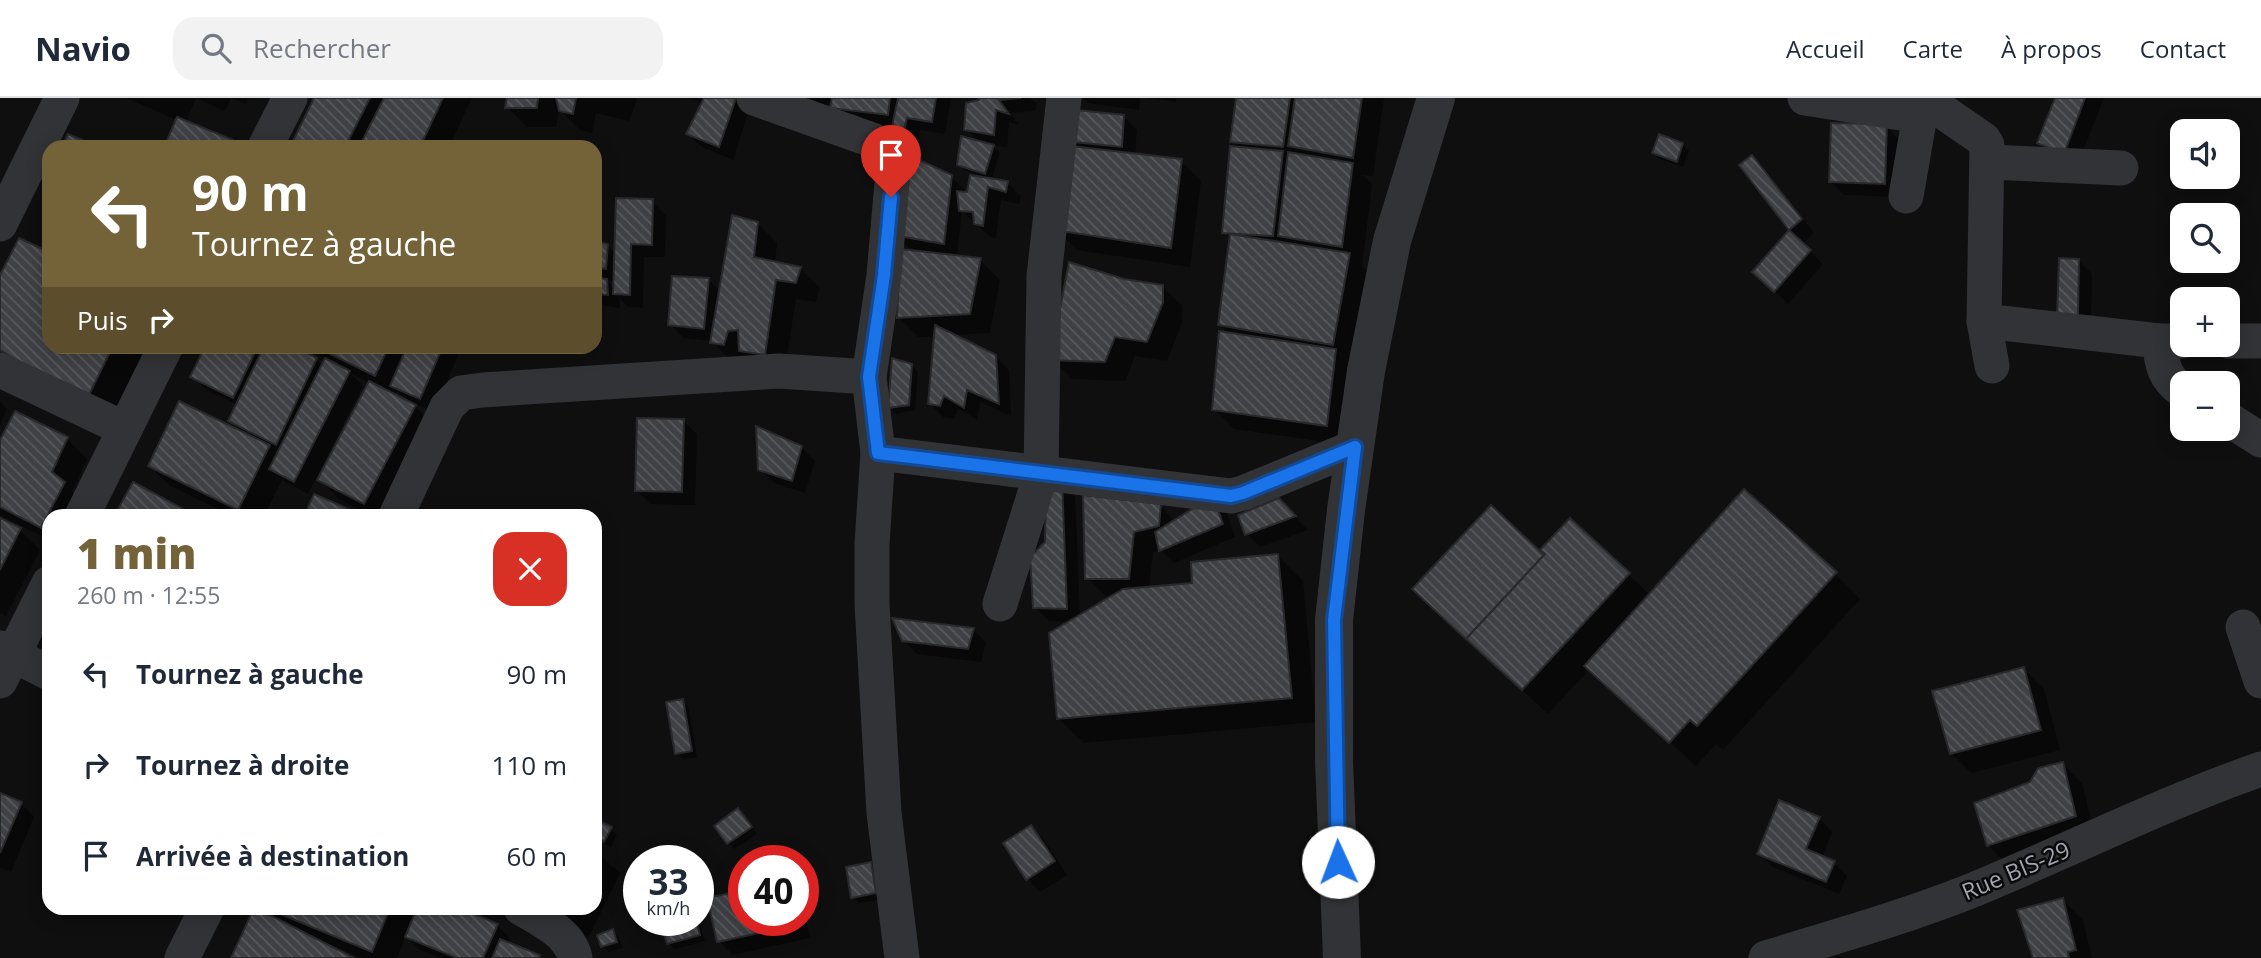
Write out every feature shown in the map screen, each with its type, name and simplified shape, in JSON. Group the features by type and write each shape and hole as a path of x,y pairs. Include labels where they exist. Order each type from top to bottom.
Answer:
{"street":[{"path":"0,225 62,98"},
{"path":"269,140 290,98"},
{"path":"754,98 875,141 890,153 893,171 885,262 869,377 878,453 872,544 872,604 884,813 902,958"},
{"path":"1000,604 1041,474 1044,276 1064,98"},
{"path":"1342,958 1335,760 1334,620 1366,371 1392,241 1436,98"},
{"path":"1805,98 1924,104 1945,113 1984,140 1988,162 1984,321 1992,366"},
{"path":"1906,197 1924,104"},
{"path":"1988,162 2121,168"},
{"path":"1984,321 2170,341"},
{"path":"2240,341 2261,341"},
{"path":"2170,345 2163,371 2170,381"},
{"path":"85,509 162,354"},
{"path":"0,370 125,429"},
{"path":"399,509 447,407 461,393 779,371 869,377"},
{"path":"2240,427 2261,440"},
{"path":"878,453 1231,496 1355,447"},
{"path":"42,595 4,661 42,671"},
{"path":"2243,627 2261,681"},
{"name":"Rue BIS-29","path":"1766,958 1919,911 2198,791 2261,769"},
{"path":"181,958 203,915"},
{"path":"532,915 555,929 575,958"}],"building":[{"path":"314,98 370,98 349,140 293,140"},
{"path":"384,98 443,98 423,140 363,140"},
{"path":"507,98 538,98 537,108 505,108"},
{"path":"556,98 576,98 573,114 559,111"},
{"path":"704,98 736,98 719,147 686,134"},
{"path":"832,98 890,98 888,115 830,108"},
{"path":"898,98 936,98 932,122 907,118 902,138 890,136"},
{"path":"979,98 1021,98 999,100 1009,114 996,110 994,135 964,130 966,103"},
{"path":"1236,98 1290,98 1283,147 1230,142"},
{"path":"1295,98 1362,98 1353,158 1288,146"},
{"path":"2055,98 2085,98 2064,154 2037,143"},
{"path":"1067,109 1124,115 1122,147 1065,141"},
{"path":"177,117 233,140 167,140"},
{"path":"1831,123 1887,124 1885,184 1829,182"},
{"path":"68,134 82,140 65,140"},
{"path":"1659,134 1683,143 1677,162 1652,153"},
{"path":"961,136 994,145 985,174 957,165"},
{"path":"1062,145 1182,159 1171,248 1055,230"},
{"path":"1230,146 1283,151 1273,236 1222,233"},
{"path":"902,152 952,175 944,244 893,235"},
{"path":"1288,152 1353,163 1342,247 1278,236"},
{"path":"1752,155 1802,219 1789,230 1739,165"},
{"path":"970,175 1008,181 1006,192 988,187 983,226 974,224 973,212 959,211 957,191 967,192"},
{"path":"616,198 653,199 652,245 631,244 630,295 613,294"},
{"path":"732,215 758,222 754,257 801,267 796,283 776,280 765,355 739,351 738,330 728,331 724,345 710,343"},
{"path":"1789,230 1811,250 1774,292 1752,272"},
{"path":"1230,234 1350,253 1333,345 1218,325"},
{"path":"19,238 42,249 42,354 109,354 86,401 0,350 0,275"},
{"path":"602,243 608,244 606,269 602,268"},
{"path":"900,249 981,258 970,314 897,318"},
{"path":"2059,258 2079,259 2078,318 2057,318"},
{"path":"1069,262 1124,279 1163,285 1163,302 1147,342 1115,337 1105,362 1050,360"},
{"path":"672,276 709,278 704,329 668,325"},
{"path":"602,278 607,279 608,295 602,295"},
{"path":"935,325 996,355 999,404 967,390 964,408 944,396 940,406 928,404"},
{"path":"1219,331 1336,349 1327,426 1212,410"},
{"path":"201,354 254,354 233,398 190,377"},
{"path":"260,354 309,354 317,358 276,445 228,421"},
{"path":"330,354 385,354 375,376"},
{"path":"404,354 440,354 420,399 390,386"},
{"path":"325,358 350,371 294,482 269,469"},
{"path":"892,358 912,364 909,405 888,408"},
{"path":"369,381 416,405 364,504 317,480"},
{"path":"179,401 270,445 238,509 148,466"},
{"path":"15,411 68,437 52,472 65,482 51,509 42,509 41,528 0,507 0,440"},
{"path":"637,418 684,419 682,492 635,491"},
{"path":"756,426 802,446 792,481 758,470"},
{"path":"1062,480 1067,609 1033,608 1030,557 1045,542 1046,481"},
{"path":"133,482 183,509 118,509"},
{"path":"1744,489 1837,572 1697,726 1690,720 1669,743 1584,666"},
{"path":"314,494 349,509 307,509"},
{"path":"1083,495 1161,504 1159,526 1134,532 1129,579 1085,579"},
{"path":"1213,496 1223,524 1159,551 1155,532"},
{"path":"1279,498 1296,516 1245,535 1238,515"},
{"path":"1491,505 1544,555 1466,639 1412,589"},
{"path":"0,518 21,528 0,570"},
{"path":"1570,518 1630,573 1522,690 1466,639 1545,554 1540,550"},
{"path":"1278,554 1292,698 1057,719 1049,633 1123,589 1192,583 1191,562"},
{"path":"892,618 974,628 968,649 902,641"},
{"path":"2024,667 2041,730 1950,754 1932,691"},
{"path":"683,699 692,751 675,754 666,702"},
{"path":"2063,762 2076,816 1987,846 1974,803 2030,782 2038,768"},
{"path":"0,793 22,802 0,853"},
{"path":"1779,800 1820,817 1806,849 1835,861 1826,882 1757,854"},
{"path":"738,808 752,827 727,844 714,826"},
{"path":"602,822 612,827 604,842 602,841"},
{"path":"1031,825 1055,861 1026,880 1003,843"},
{"path":"871,862 876,893 851,898 846,867"},
{"path":"728,893 728,936 745,936 717,942 714,929 714,896"},
{"path":"2063,898 2076,950 2068,952 2069,958 2033,958 2017,910"},
{"path":"251,915 270,915 354,958 231,958"},
{"path":"283,915 387,915 372,952"},
{"path":"414,915 477,915 498,924 483,958 457,958 405,937"},
{"path":"613,929 617,942 601,947 597,935"},
{"path":"665,936 696,936 667,944"},
{"path":"500,939 540,955 539,958 492,958"}],"route":[{"path":"891,197 884,275 869,377 878,453 1231,496 1355,447 1334,620 1338,862"}]}
